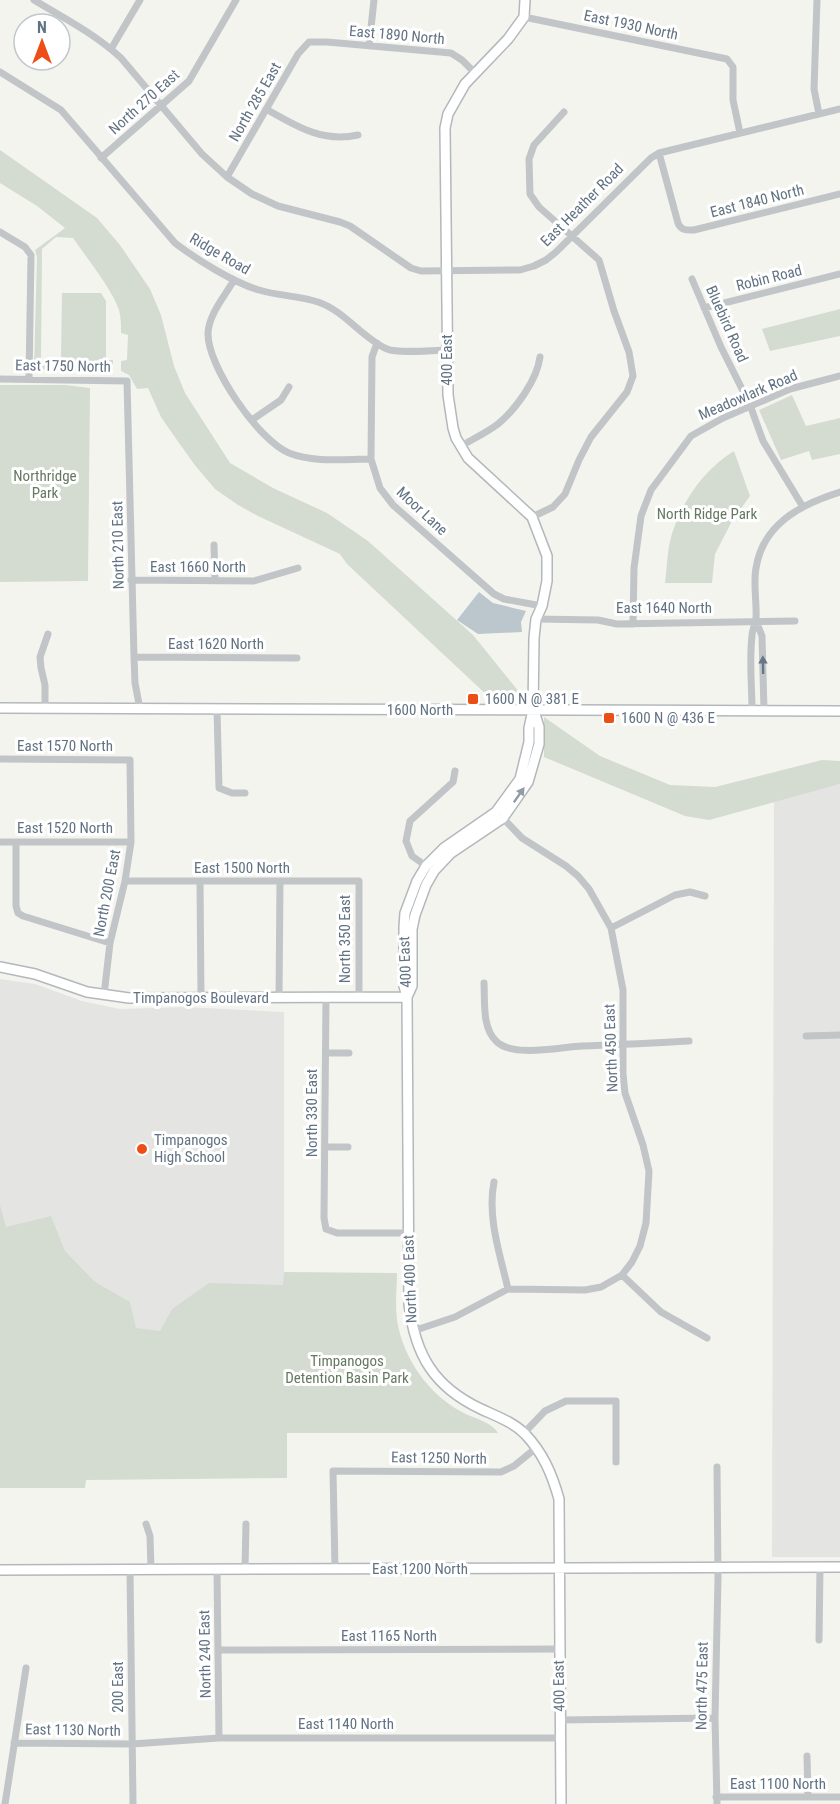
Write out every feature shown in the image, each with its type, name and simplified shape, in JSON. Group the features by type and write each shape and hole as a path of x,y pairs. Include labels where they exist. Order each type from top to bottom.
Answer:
{"street":[{"path":"111,49 140,0"},
{"name":"North 270 East","path":"101,158 189,81 236,0"},
{"path":"369,46 374,0"},
{"path":"524,17 525,0"},
{"path":"817,0 814,89 819,114"},
{"name":"East Heather Road","path":"39,1 111,49 202,154 227,177 252,194 278,206 350,226 411,268 421,271 511,270 534,266 550,258 636,171 659,153 840,109"},
{"name":"East 1930 North","path":"524,17 722,57 731,63 734,70 733,100 740,133"},
{"name":"400 East","path":"407,997 404,986 405,913 417,881 430,869 444,848 499,815 520,779 529,742 533,710 534,638 536,619 542,606 547,581 547,556 532,517 468,458 461,446 453,428 448,406 447,350 445,128 448,114 465,84 508,39 524,17"},
{"name":"East 1890 North","path":"309,42 451,53 475,73"},
{"name":"North 285 East","path":"227,177 298,54 309,42"},
{"name":"Ridge Road","path":"0,72 61,110 175,243 185,251 234,280 256,290 317,302 328,307 388,349 447,350"},
{"path":"266,109 304,130 332,137 358,135"},
{"path":"532,517 553,507 565,494 591,437 627,392 633,376 629,352 599,260 538,207 530,194 529,159 534,145 564,112"},
{"name":"East 1840 North","path":"659,153 681,228 685,230 694,230 840,194"},
{"path":"0,232 25,247 31,255 29,380"},
{"name":"Robin Road","path":"704,308 840,274"},
{"name":"Bluebird Road","path":"692,279 750,405 763,441 803,507"},
{"path":"234,280 210,320 208,336 225,384 252,420 268,440 288,453 312,458 371,459"},
{"name":"Moor Lane","path":"377,343 372,357 371,459 377,480 386,496 487,590 504,599 542,606"},
{"path":"461,446 500,422 509,412 534,378 540,357"},
{"name":"Meadowlark Road","path":"633,624 633,577 641,516 651,490 691,436 750,405 790,389 840,376"},
{"name":"East 1750 North","path":"0,380 127,381"},
{"name":"North 210 East","path":"127,381 135,683 140,709"},
{"path":"252,420 281,400 289,387"},
{"path":"752,710 752,638 756,621 756,570 761,548 769,533 779,523 818,499 840,492"},
{"path":"214,545 215,580"},
{"name":"East 1660 North","path":"131,580 254,581 298,568"},
{"name":"East 1640 North","path":"536,619 598,620 618,624 795,621"},
{"path":"756,621 762,636 764,710"},
{"path":"45,708 45,685 40,657 48,633"},
{"name":"East 1620 North","path":"134,657 297,658"},
{"name":"1600 North","path":"0,708 840,711"},
{"path":"217,709 219,788 232,793 245,793"},
{"name":"East 1570 North","path":"0,759 130,760"},
{"name":"North 200 East","path":"104,995 110,943 125,881 131,842 130,760"},
{"path":"430,869 412,856 406,841 410,821 453,782 455,771"},
{"name":"North 450 East","path":"499,815 522,838 578,876 589,889 611,928 623,990 625,1093 643,1145 649,1171 646,1223 640,1246 622,1275"},
{"name":"East 1520 North","path":"0,842 131,842"},
{"path":"16,842 16,906 18,913 110,943"},
{"name":"East 1500 North","path":"125,881 359,881"},
{"path":"200,881 201,998"},
{"path":"279,998 280,881"},
{"name":"North 350 East","path":"359,881 359,998"},
{"path":"611,928 675,895 690,892 705,896"},
{"name":"Timpanogos Boulevard","path":"0,967 35,974 70,987 129,998 407,997"},
{"path":"484,983 488,1028 498,1044 509,1048 540,1050 689,1041"},
{"name":"North 400 East","path":"407,997 409,1304 413,1331 422,1357 436,1377 449,1390 524,1433 544,1458 552,1474 559,1499 559,1568"},
{"name":"North 330 East","path":"326,998 324,1218 326,1229 337,1233 408,1233"},
{"path":"806,1036 840,1035"},
{"path":"326,1053 349,1053"},
{"path":"325,1147 348,1147"},
{"path":"494,1182 493,1223 507,1289"},
{"path":"413,1331 455,1317 507,1289 585,1290 622,1275 661,1312 707,1338"},
{"path":"524,1433 545,1411 566,1401 616,1401 616,1462"},
{"name":"East 1250 North","path":"335,1569 333,1471 501,1472 514,1466 536,1448"},
{"name":"North 475 East","path":"717,1467 715,1718 717,1801"},
{"path":"146,1524 150,1536 151,1569"},
{"path":"245,1569 246,1524"},
{"path":"819,1640 820,1567"},
{"name":"East 1200 North","path":"0,1570 840,1567"},
{"name":"400 East","path":"559,1568 561,1804"},
{"name":"North 240 East","path":"217,1569 219,1738"},
{"name":"200 East","path":"130,1570 133,1804"},
{"name":"East 1165 North","path":"219,1650 559,1649"},
{"path":"5,1804 26,1668"},
{"path":"560,1720 715,1718"},
{"name":"East 1140 North","path":"132,1744 219,1738 560,1738"},
{"name":"East 1130 North","path":"14,1743 132,1744"},
{"path":"807,1756 808,1797"},
{"name":"East 1100 North","path":"717,1801 840,1797"}],"shaded area":[{"path":"479,592 493,603 526,611 521,622 522,632 478,634 457,620"},
{"path":"840,784 840,1557 772,1557 774,801"},
{"name":"Timpanogos High School","path":"0,979 35,984 82,1001 120,1009 184,1007 284,1012 284,1285 85,1481 85,1488 0,1488"}],"green space":[{"path":"0,150 97,218 120,245 150,289 161,315 174,366 185,393 230,463 273,488 327,513 368,541 473,635 519,692 524,693 523,696 519,699 490,698 347,564 340,554 258,516 215,489 194,464 161,417 148,388 137,389 129,375 121,371 121,361 127,360 128,335 121,333 119,310 105,283 73,238 56,237 42,249 41,360 47,361 48,370 34,369 37,257 35,250 65,228 37,206 0,183"},
{"path":"62,293 101,293 106,301 106,360 113,360 113,370 55,370 56,361 61,360"},
{"path":"840,309 840,336 770,351 762,329"},
{"name":"Northridge Park","path":"0,385 65,385 90,388 88,581 0,582"},
{"path":"792,395 806,426 840,418 840,454 812,460 809,451 781,460 759,410"},
{"name":"North Ridge Park","path":"734,451 750,496 732,521 715,554 712,583 665,583 670,541 679,515 702,479 722,459"},
{"path":"544,717 600,756 670,785 715,787 822,760 840,761 840,784 709,820 685,816 544,757"},
{"name":"Timpanogos Detention Basin Park","path":"0,1205 6,1227 51,1216 65,1251 95,1282 130,1302 136,1328 160,1331 172,1309 209,1283 283,1285 284,1272 397,1273 396,1302 400,1334 419,1374 438,1395 450,1404 487,1423 498,1433 287,1433 287,1478 86,1480 85,1488 0,1488"}],"place":[{"name":"1600 N @ 381 E","path":"473,699"},
{"name":"1600 N @ 436 E","path":"609,718"},
{"name":"Timpanogos High School","path":"142,1149"}]}
